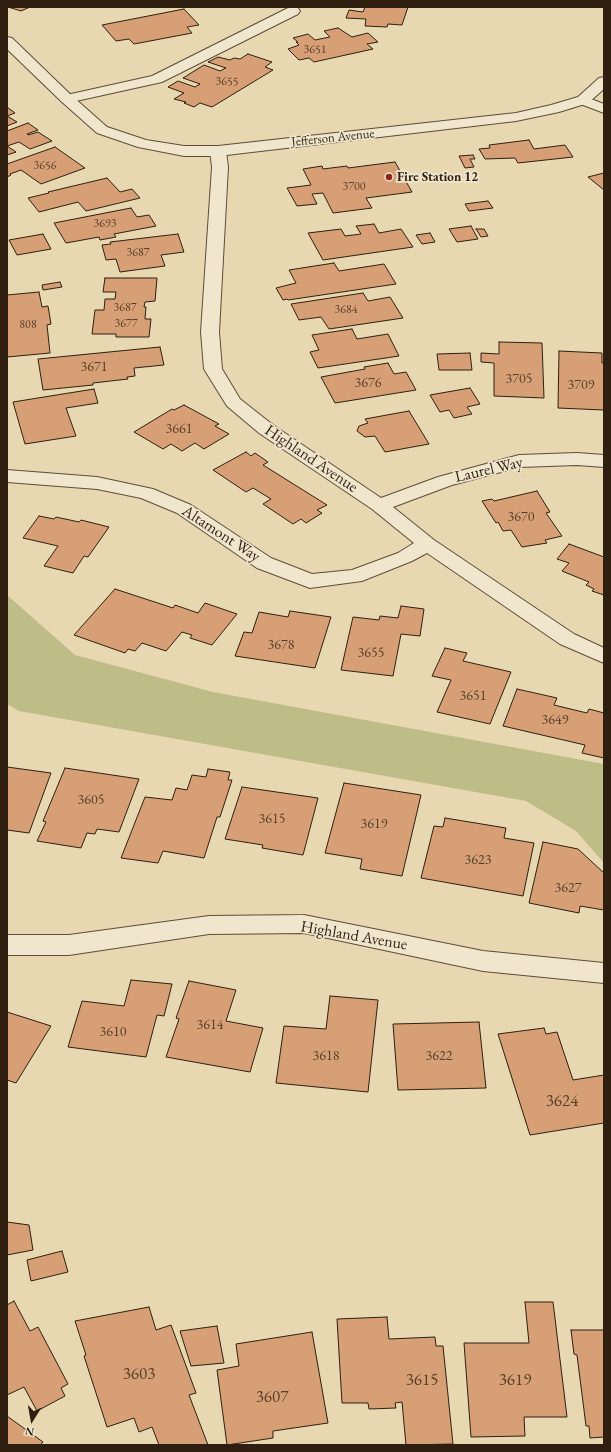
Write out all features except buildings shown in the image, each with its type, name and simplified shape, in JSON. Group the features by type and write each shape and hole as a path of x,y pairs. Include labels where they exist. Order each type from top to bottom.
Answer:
{"street":[{"path":"67,99 157,79 293,11"},
{"name":"Jefferson Avenue","path":"7,41 67,99 102,130 143,144 184,151 218,151 516,117 554,109 583,100 604,81"},
{"path":"583,100 604,109"},
{"name":"Highland Avenue","path":"218,151 220,167 210,332 213,368 233,402 260,425 379,505 427,544 567,638 604,656"},
{"name":"Laurel Way","path":"379,505 445,481 519,461 577,458 604,461"},
{"name":"Altamont Way","path":"7,476 97,483 146,492 184,509 264,563 310,581 355,576 405,557 427,544"},
{"name":"Highland Avenue","path":"7,945 69,945 209,925 304,924 483,961 604,973"}],"shaded area":[{"path":"7,595 75,655 213,692 604,764 604,863 576,831 526,801 19,711 7,704"}],"place":[{"name":"Fire Station 12","path":"389,177"}]}
